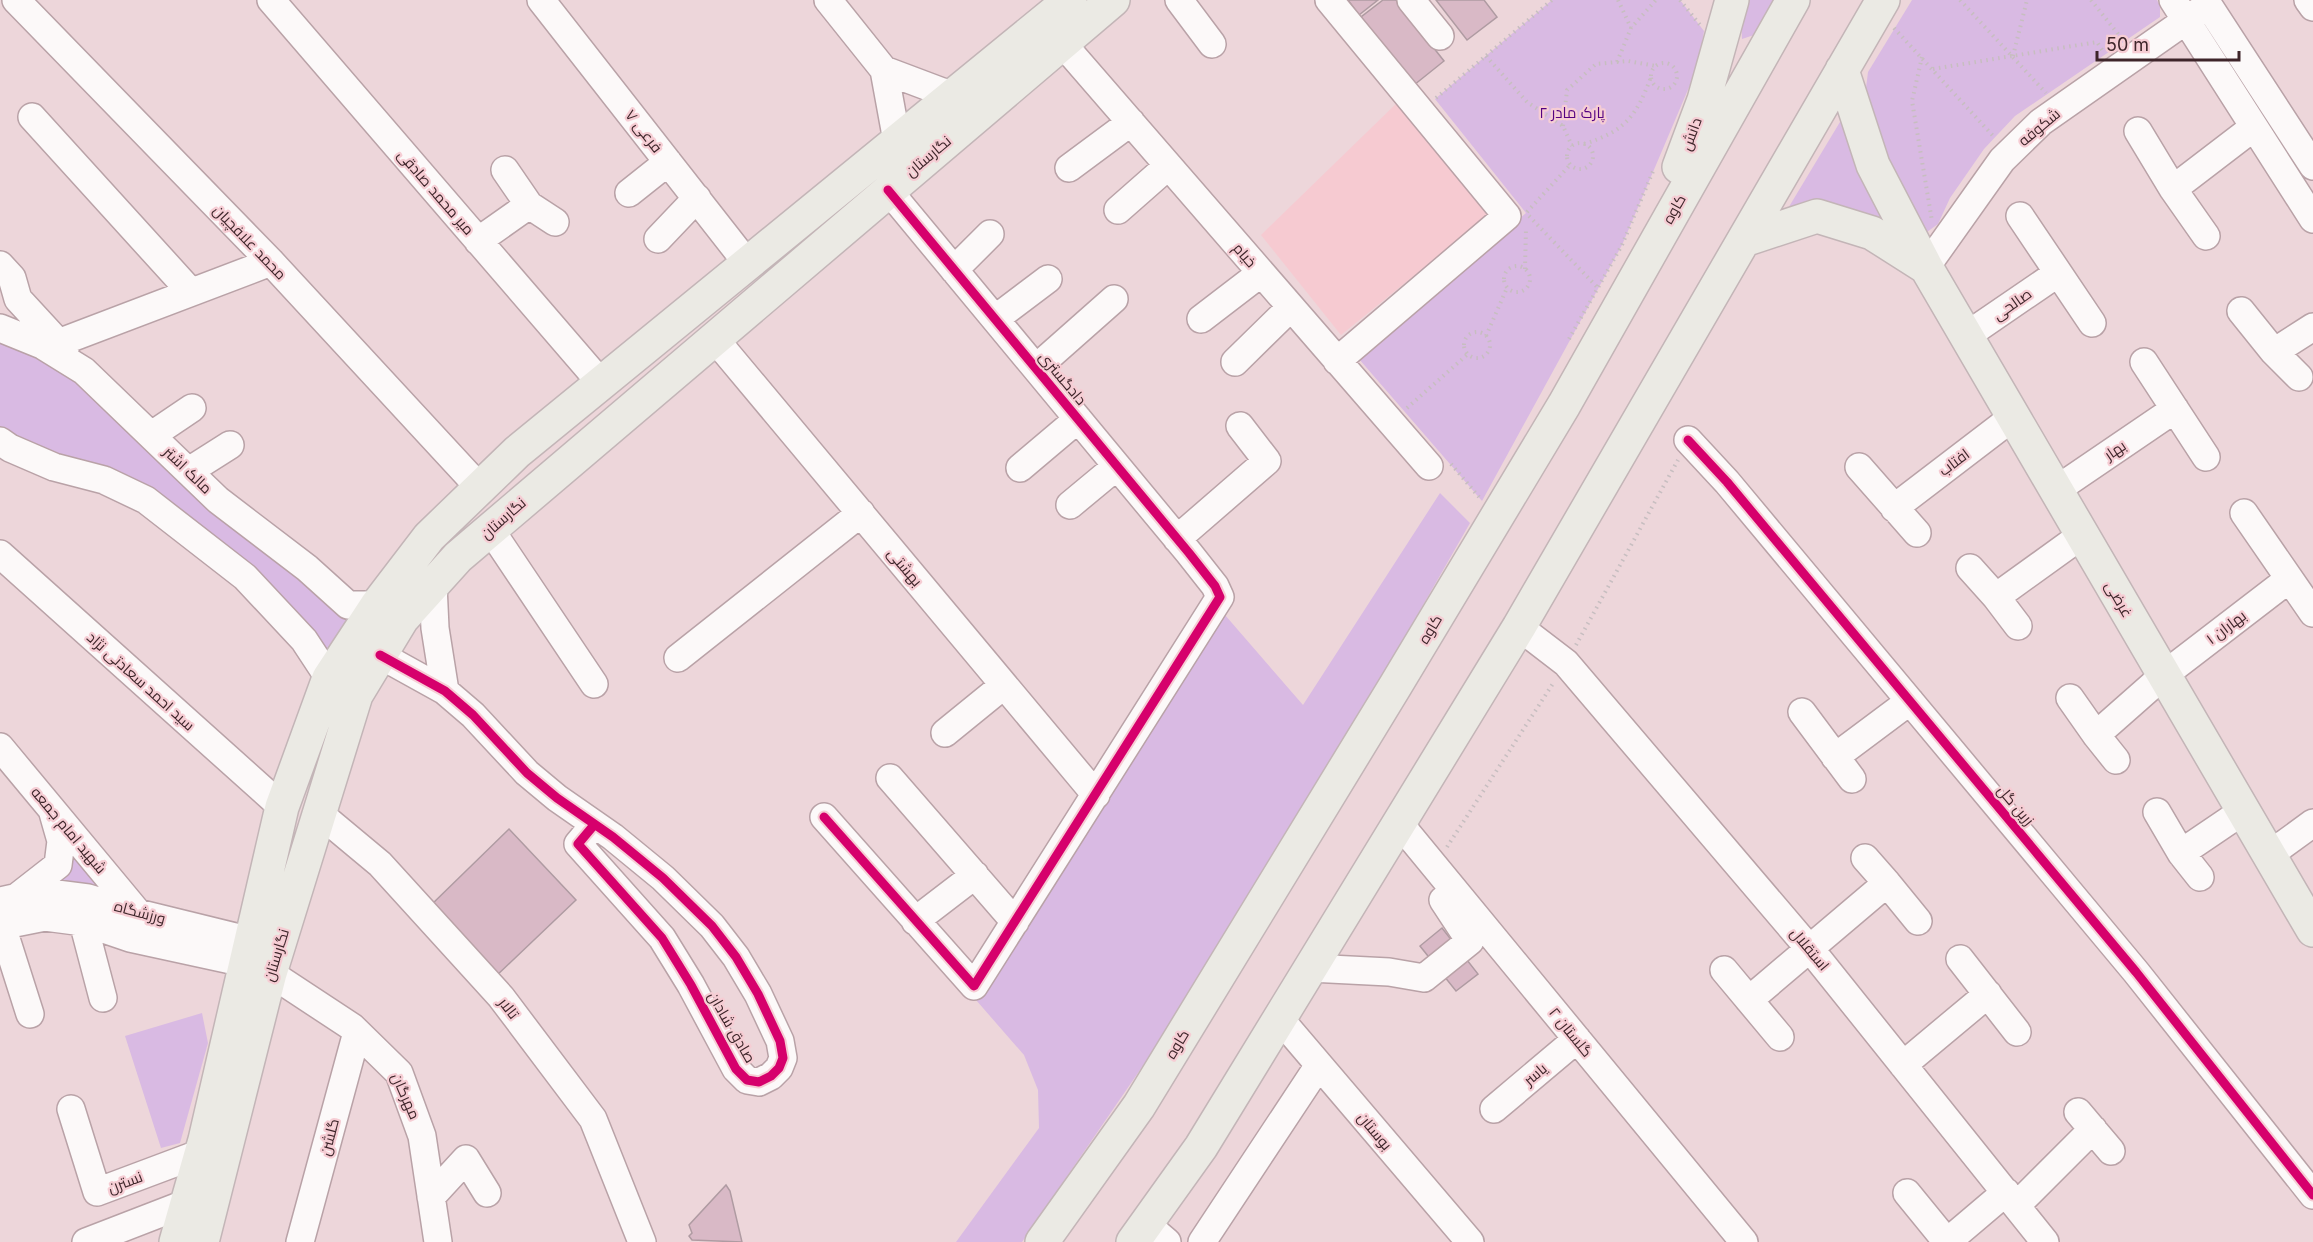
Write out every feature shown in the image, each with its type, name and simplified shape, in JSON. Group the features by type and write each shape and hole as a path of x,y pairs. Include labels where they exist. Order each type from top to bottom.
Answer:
{"main road":[{"name":"نگارستان","path":"201,1242 261,956 282,807 329,678 377,605 429,537 539,434 1070,0"},
{"name":"نگارستان","path":"176,1242 261,956 320,813 356,694 402,619 458,557 490,529 1113,0"},
{"name":"دانش","path":"1642,266 1704,100 1732,0"},
{"name":"کاوه","path":"1041,1242 1139,1106 1443,607 1564,405 1609,295 1642,266 1793,0"},
{"path":"1149,1236 1519,627 1880,5"},
{"name":"غرضی","path":"1842,70 1873,165 1931,259 1966,336 2313,930"},
{"path":"1744,240 1817,216 1872,233 1931,259"},
{"path":"539,434 563,467"}],"street":[{"name":"محمد علافچیان","path":"16,0 271,262 480,488"},
{"name":"میر محمد صادقی","path":"271,0 601,383"},
{"name":"فرعی ۷","path":"541,0 747,263"},
{"path":"828,0 884,70 897,141"},
{"path":"1179,0 1212,44"},
{"path":"1329,0 1507,216 1337,361"},
{"path":"1411,0 1440,36"},
{"path":"2308,0 2313,7"},
{"path":"2207,2 2313,166"},
{"name":"شکوفه","path":"1931,259 2002,160 2041,122 2125,63 2179,10 2207,2"},
{"path":"2179,10 2313,219"},
{"name":"خیام","path":"1062,43 1429,466"},
{"path":"884,70 953,96"},
{"path":"32,117 191,292"},
{"path":"1069,168 1131,122"},
{"path":"2173,189 2254,127"},
{"path":"2138,131 2173,189 2206,236"},
{"path":"629,193 668,162"},
{"path":"1118,210 1168,166"},
{"path":"505,170 529,205 555,222"},
{"name":"دادگستری","path":"888,190 1178,539 1215,586 1220,597 1096,795"},
{"path":"658,239 697,198"},
{"path":"478,241 529,205"},
{"path":"2020,216 2092,323"},
{"path":"954,270 990,234"},
{"path":"58,343 271,262"},
{"path":"0,265 12,278 9,296 84,371"},
{"path":"1201,319 1261,273"},
{"name":"صالحی","path":"1966,336 2058,273"},
{"path":"994,319 1048,279"},
{"path":"1036,369 1114,299"},
{"path":"1235,362 1291,308"},
{"path":"2241,311 2299,377"},
{"path":"2274,351 2313,327"},
{"name":"مالک اشتر","path":"0,328 42,345 84,371 218,500 307,568 348,605 377,605"},
{"name":"بهشتی","path":"714,338 1096,795"},
{"path":"2144,362 2206,457"},
{"path":"152,435 192,408"},
{"name":"بهار","path":"2056,490 2175,409"},
{"name":"افتاب","path":"1894,508 2013,417"},
{"path":"1020,468 1078,419"},
{"path":"1178,539 1267,461 1240,426"},
{"path":"0,441 10,448 54,467 104,480 146,500 245,577 304,640 329,678"},
{"name":"زرین گل","path":"1689,441 1727,482 2136,972 2313,1195"},
{"path":"189,471 230,445"},
{"path":"1070,505 1117,466"},
{"path":"1859,467 1917,533"},
{"path":"678,658 861,513"},
{"path":"2244,513 2313,613"},
{"path":"490,529 594,684"},
{"path":"1996,597 2082,535"},
{"name":"سید احمد سعادتی نژاد","path":"0,554 282,807"},
{"path":"1970,568 2018,626"},
{"name":"بهاران ۱","path":"2096,735 2163,675 2289,579"},
{"path":"433,585 435,628 445,691"},
{"name":"استقلال","path":"1519,627 1566,663 1809,949 2045,1242"},
{"name":"صادق شادان","path":"380,655 445,691 473,715 527,773 663,878 712,926 736,957 758,994 780,1041 783,1058 779,1068 771,1076 759,1082 747,1080 736,1069 691,985 662,938 578,844 594,825"},
{"path":"945,733 1004,685"},
{"path":"2070,698 2116,760"},
{"path":"1835,757 1910,701"},
{"path":"1802,712 1852,779"},
{"name":"شهید امام جمعه","path":"0,747 138,913"},
{"path":"890,778 1015,922"},
{"path":"824,817 974,986 1096,795"},
{"path":"30,1014 4,913 58,865 61,841 51,809"},
{"path":"2181,853 2243,811"},
{"path":"2157,812 2181,853 2200,877"},
{"name":"تالار","path":"320,813 380,864 501,997 593,1119 642,1242"},
{"name":"گلستان ۲","path":"1399,822 1744,1242"},
{"path":"2269,855 2312,825"},
{"path":"1865,858 1918,921"},
{"path":"1310,968 1389,972 1424,978 1470,941 1429,879 1435,866"},
{"path":"915,921 975,875"},
{"path":"1749,1000 1887,883"},
{"name":"ورزشگاه","path":"4,913 41,892 88,898 261,956"},
{"name":"ورزشگاه","path":"4,913 83,922 130,938 261,956"},
{"path":"83,922 103,998"},
{"name":"مهرگان","path":"261,956 357,1032 399,1073 423,1136 438,1242"},
{"path":"1960,959 2017,1032"},
{"path":"1724,970 1780,1037"},
{"path":"1904,1065 1988,994"},
{"name":"بوستان","path":"1280,1019 1470,1242"},
{"name":"گلشن","path":"300,1242 357,1032"},
{"name":"یاسر","path":"1494,1109 1577,1039"},
{"path":"1203,1242 1319,1065"},
{"name":"نسترن","path":"71,1109 97,1192 201,1154"},
{"path":"1907,1193 1947,1242 2011,1199 2086,1120 2111,1151"},
{"path":"431,1197 466,1159 487,1192"},
{"path":"86,1242 187,1203"}],"path":[{"path":"1618,0 1631,28"},
{"path":"1617,62 1631,28 1656,0"},
{"path":"1680,0 1704,31"},
{"path":"1960,0 2060,109"},
{"path":"2013,56 2027,0"},
{"path":"2091,0 2125,63"},
{"path":"1880,5 1922,57 2009,154"},
{"path":"1933,69 2097,42 2125,63"},
{"path":"1486,56 1527,102 1563,126"},
{"path":"1922,57 1912,101 1931,259"},
{"path":"1584,144 1592,153 1589,165 1578,169 1570,165 1567,158 1572,146 1563,126 1567,90 1596,64 1628,61 1656,66 1664,63 1672,66 1676,73 1676,81 1670,87 1662,89 1654,85 1651,77"},
{"path":"1572,146 1609,136 1624,125 1642,102 1656,66"},
{"path":"1507,288 1515,292 1526,288 1529,280 1525,269 1526,213 1570,165"},
{"path":"1565,346 1609,295 1622,245 1656,166"},
{"path":"1526,213 1609,295"},
{"path":"1486,336 1507,288 1504,276 1509,268 1517,266 1525,269"},
{"path":"1478,332 1486,336 1490,347 1487,354 1476,358 1468,354 1465,342 1469,335 1478,332"},
{"path":"1404,411 1468,354"},
{"path":"1435,866 1566,663 1689,441"}],"shaded area":[{"path":"1402,98 1496,209 1341,335 1261,235"}],"green space":[{"name":"پارک مادر ۲","path":"1552,0 1680,0 1704,31 1698,66 1622,245 1482,501 1359,359 1526,213 1435,99"},
{"path":"1750,0 1777,0 1757,34 1742,39 1741,19"},
{"path":"1912,0 2157,0 2160,6 2160,17 2015,116 1984,149 1950,198 1938,224 1927,232 1914,226 1864,104 1868,72"},
{"path":"1846,112 1903,244 1781,220"},
{"path":"0,339 76,377 309,582 348,620 325,658 222,546 42,454 0,430"},
{"path":"1440,493 1470,523 1355,724 1153,1051 1022,1242 956,1242 1039,1128 1038,1090 1024,1055 976,1000 1215,619 1225,615 1303,705"},
{"path":"68,843 115,899 47,885"},
{"path":"202,1013 208,1043 180,1143 161,1148 125,1036"}],"building":[{"path":"1348,0 1378,0 1359,15"},
{"path":"1383,0 1396,0 1444,61 1414,85 1361,17"},
{"path":"1436,0 1484,0 1497,17 1467,40"},
{"path":"509,829 576,900 494,978 428,908"},
{"path":"1442,928 1478,974 1456,991 1420,946"},
{"path":"726,1185 730,1191 742,1242 692,1240 689,1236 692,1233 689,1225"}],"cycle path":[{"path":"824,817 974,986 1220,597 1215,586 1189,553 888,190"},
{"path":"1688,440 1727,482 2136,972 2313,1195"},
{"path":"380,655 445,691 473,715 527,773 557,798 613,837 663,878 712,926 736,957 758,994 780,1041 783,1058 779,1068 771,1076 759,1082 747,1080 736,1069 691,985 662,938 578,844 594,825"}]}
